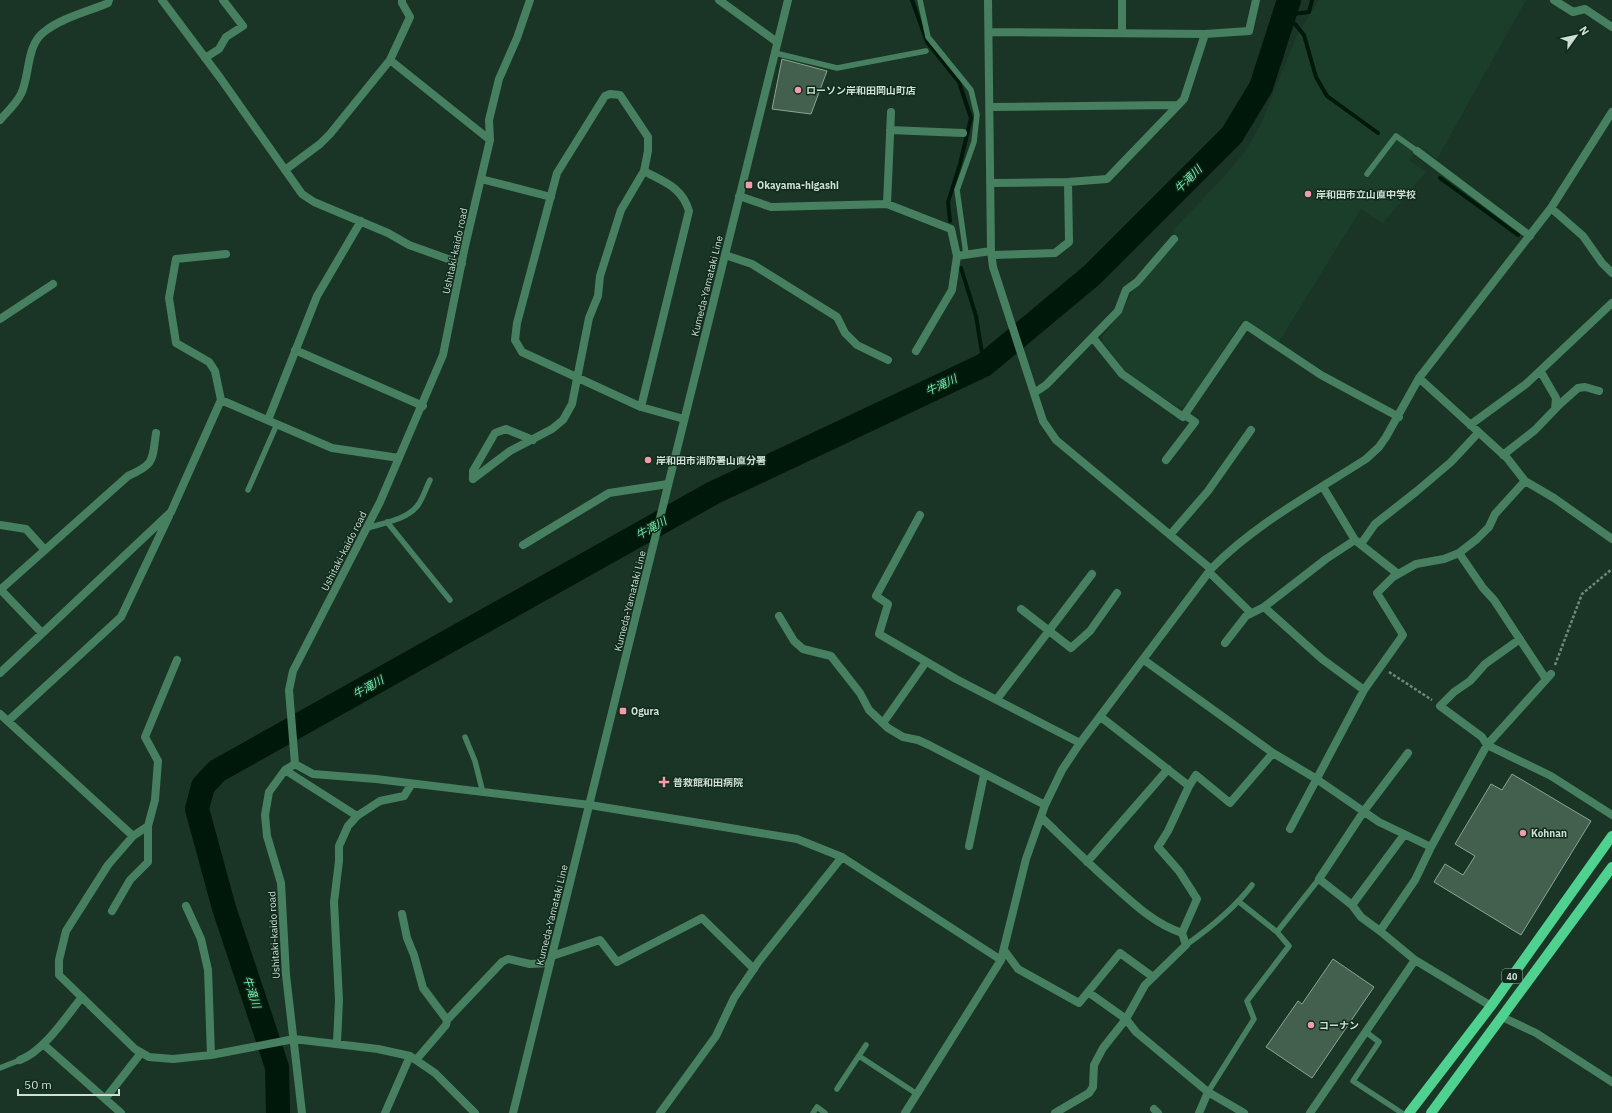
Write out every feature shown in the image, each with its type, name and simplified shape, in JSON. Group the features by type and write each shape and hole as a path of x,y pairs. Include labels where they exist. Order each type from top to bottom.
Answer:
{"main road":[{"name":"40","path":"1409,1113 1491,1006 1612,836"},
{"name":"40","path":"1431,1113 1612,868"}],"street":[{"path":"0,120 20,95 28,77 35,42 43,33 56,24 108,3 109,0"},
{"path":"162,0 302,194 314,202 360,221 409,245 462,264"},
{"path":"205,58 219,49 226,37 243,26 223,0"},
{"path":"285,170 320,144 330,134 390,60 410,17 402,3 402,0"},
{"name":"Ushitaki-kaido road","path":"302,1113 291,1039 281,883 267,836 265,815 268,792 294,761 289,690 293,671 367,528 423,406 443,355 490,140 489,120 499,79 517,38 530,0"},
{"path":"718,0 777,42"},
{"name":"Kumeda-Yamataki Line","path":"513,1113 788,0"},
{"path":"988,0 990,32 993,267 1043,421 1056,440 1170,535 1210,571 1250,612"},
{"path":"1122,0 1122,33"},
{"path":"1554,0 1573,12 1585,9 1612,27"},
{"path":"990,32 1205,34 1249,31 1254,1"},
{"path":"991,183 1068,182 1107,178 1184,99 1205,34"},
{"path":"390,60 490,140"},
{"path":"533,440 506,429 495,433 473,471 473,479 510,451 533,440 552,429 563,420 572,404 577,379 589,318 598,296 600,276 621,210 644,171 648,151 648,137 620,95 610,94 605,96 557,173 517,323 516,340 522,352 577,379 641,407 684,419"},
{"path":"990,107 1178,105"},
{"path":"887,204 891,112"},
{"path":"905,1113 1001,960 1026,858 1045,805 1062,770 1080,743 1210,571 1224,557 1256,530 1366,459 1379,447 1399,418 1420,378 1551,208 1612,112"},
{"path":"890,130 963,133"},
{"path":"1417,151 1530,236"},
{"path":"641,407 689,211 686,199 678,190 644,171"},
{"path":"481,179 551,197"},
{"path":"962,255 992,253 1055,253 1069,242 1068,182"},
{"path":"739,196 772,207 887,204 951,229 962,255 952,290 916,351"},
{"path":"1551,208 1583,236 1602,263 1612,273"},
{"path":"268,420 317,296 360,221"},
{"path":"1034,394 1046,385 1118,311 1126,290 1137,282 1174,239"},
{"path":"8,721 121,617 171,512 221,400 215,371 209,362 176,343 169,298 176,259 226,254"},
{"path":"725,255 752,264 831,313 837,317 845,333 857,345 888,360"},
{"path":"0,319 54,284"},
{"path":"1470,425 1540,372 1612,303"},
{"path":"1093,338 1122,374 1183,418 1246,326 1321,375 1399,418"},
{"path":"296,350 423,406"},
{"path":"1540,372 1556,398 1555,409"},
{"path":"1420,378 1503,455 1525,482 1554,498 1612,539"},
{"path":"1503,455 1535,430 1578,388 1585,387 1599,391"},
{"path":"221,400 332,448 399,458"},
{"path":"1166,460 1195,422 1185,415"},
{"path":"1170,535 1208,491 1251,430"},
{"path":"42,634 0,589 128,476 147,468 153,459 156,433"},
{"path":"1225,643 1250,612 1264,607 1326,559 1358,542 1375,524 1451,462 1478,433"},
{"path":"1290,828 1315,778 1364,690 1403,635 1377,593 1393,577 1416,564 1444,559 1459,553 1485,531 1495,514 1525,482"},
{"path":"523,545 609,493 667,487"},
{"path":"1323,487 1358,542 1398,574"},
{"path":"0,672 171,512"},
{"path":"920,515 876,596 888,604 879,634 926,662 1080,743"},
{"path":"0,525 26,529 45,550"},
{"path":"1380,931 1415,880 1431,847 1487,745 1549,676 1520,639 1459,553"},
{"path":"997,699 1092,574"},
{"path":"1021,609 1071,648 1090,631 1117,593"},
{"path":"1264,607 1322,659 1364,690"},
{"path":"779,616 794,641 803,649 831,656 860,693 869,710 883,723 903,737 918,740 929,745 984,776 1045,805"},
{"path":"1520,639 1485,664 1470,681 1454,692 1440,706 1482,737 1487,745 1551,776 1612,815"},
{"path":"112,911 130,880 148,862 148,826 155,800 158,762 145,737 177,660"},
{"path":"1144,660 1273,753 1404,835 1431,847"},
{"path":"883,723 926,662"},
{"path":"0,714 133,836"},
{"path":"1101,717 1168,768 1189,786"},
{"path":"1055,1113 1089,1093 1093,1087 1094,1065 1103,1048 1126,1019 1145,985 1186,945 1182,933 1197,899 1179,872 1158,846 1168,831 1189,786 1196,776 1230,803 1273,753"},
{"path":"1408,753 1364,811 1319,879 1352,905 1361,917 1415,960 1491,1006"},
{"path":"294,761 313,774 376,779 590,805 797,839 842,857 1001,960"},
{"path":"1087,862 1168,768"},
{"path":"285,770 357,816"},
{"path":"969,846 984,776"},
{"path":"336,1043 339,1000 334,902 340,861 339,846 348,826 357,816 380,801 404,796 411,784"},
{"path":"1041,817 1087,862 1152,918 1167,928 1182,933"},
{"path":"148,826 133,836 108,865 66,931 59,960 59,975 135,1049 149,1058 173,1059 211,1055 291,1039 378,1049 413,1058 435,1074 475,1113"},
{"path":"1352,905 1404,835"},
{"path":"660,1113 716,1036 734,998 754,969 842,857"},
{"path":"186,906 201,939 208,970 211,1055"},
{"path":"402,914 407,938 414,955 423,988 447,1020"},
{"path":"385,1113 413,1058 446,1025 447,1020 502,962 508,959 530,964 551,959 600,940 616,962 702,918 754,969"},
{"path":"1004,950 1018,969 1079,1003 1120,953 1154,977"},
{"path":"1310,1113 1415,960"},
{"path":"1088,992 1126,1019 1136,1032 1208,1092 1244,1113"},
{"path":"20,1060 29,1057 43,1044 82,997"},
{"path":"1502,1017 1536,1033 1612,1082"},
{"path":"43,1044 121,1113"},
{"path":"105,1099 141,1053"},
{"path":"1199,1113 1208,1092"}],"lane":[{"path":"920,0 928,37 971,90 977,115 974,142 957,190 962,255"},
{"path":"775,53 838,68 926,51"},
{"path":"1367,174 1396,136 1417,151"},
{"path":"248,490 277,424"},
{"path":"367,528 402,517 412,511 418,505 430,480"},
{"path":"387,522 450,600"},
{"path":"465,737 475,761 483,793"},
{"path":"1277,932 1319,879"},
{"path":"1186,945 1213,927 1252,884"},
{"path":"1208,1092 1254,1019 1247,1001 1289,946 1277,932 1238,901"},
{"path":"1366,1032 1379,1042 1353,1081 1402,1113"},
{"path":"838,1089 866,1045"},
{"path":"859,1056 917,1094"},
{"path":"0,1068 20,1060"},
{"path":"813,1113 817,1107 825,1113"}],"path":[{"path":"1549,676 1582,594 1612,569"},
{"path":"1381,666 1440,706"}],"shaded area":[{"name":"岸和田市立山直中学校","path":"1319,0 1526,0 1437,159 1419,146 1409,160 1426,172 1383,223 1361,209 1278,343 1243,320 1187,405 1179,408 1128,375 1103,342 1103,336 1120,314 1132,292 1176,243 1173,230 1223,178 1244,153 1261,124 1297,35"}],"building":[{"name":"ローソン岸和田岡山町店","path":"782,59 827,71 811,114 772,109"},
{"name":"Kohnan","path":"1512,774 1591,821 1521,935 1434,882 1445,864 1463,875 1475,856 1455,844 1491,784 1502,790"},
{"name":"コーナン","path":"1333,959 1374,987 1312,1078 1266,1047 1298,1001 1302,1004"}],"waterway":[{"path":"912,0 927,42 959,82 971,118 960,164 948,202 950,221"},
{"name":"牛滝川","path":"278,1113 277,1067 224,908 197,809 203,786 217,771 713,493 984,365 1092,275 1232,135 1261,87 1289,0"},
{"path":"1284,15 1309,12 1312,0"},
{"path":"1284,15 1295,24 1304,35 1316,77 1327,96 1378,133"},
{"path":"1440,178 1518,235"},
{"path":"961,268 976,316 984,365"}],"place":[{"name":"ローソン岸和田岡山町店","path":"798,90"},
{"name":"Okayama-higashi","path":"749,185"},
{"name":"岸和田市立山直中学校","path":"1308,194"},
{"name":"岸和田市消防署山直分署","path":"648,460"},
{"name":"Ogura","path":"623,711"},
{"name":"普救館和田病院","path":"664,782"},
{"name":"Kohnan","path":"1523,833"},
{"name":"コーナン","path":"1311,1025"}]}
